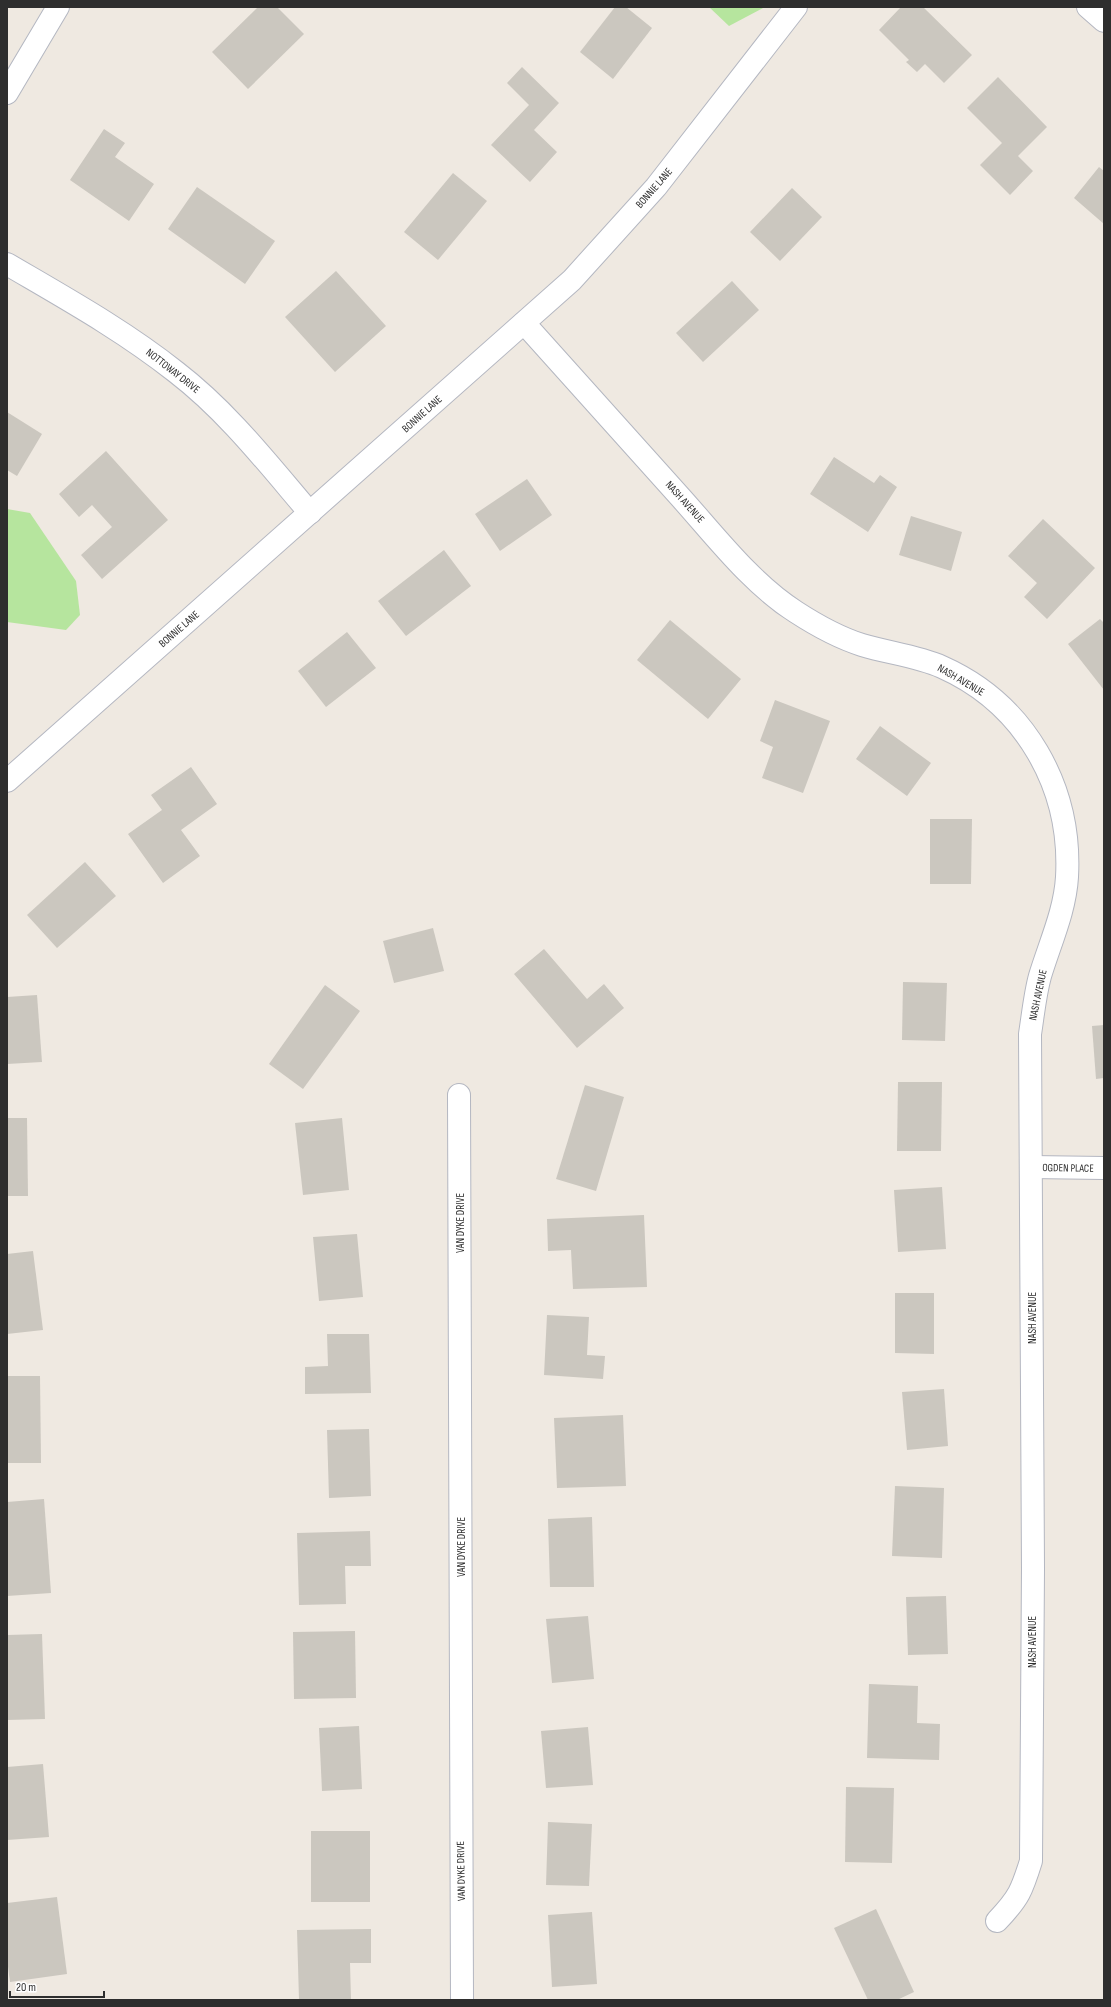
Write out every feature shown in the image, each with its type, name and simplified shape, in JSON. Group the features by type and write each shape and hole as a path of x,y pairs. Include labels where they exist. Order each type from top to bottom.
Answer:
{"street":[{"path":"7,93 58,7"},
{"name":"BONNIE LANE","path":"7,781 572,280 656,187 796,7"},
{"path":"1088,7 1104,21"},
{"name":"NOTTOWAY DRIVE","path":"7,264 117,328 177,372 236,427 310,513"},
{"name":"NASH AVENUE","path":"524,323 736,559 776,596 796,612 861,645 922,660 943,667 981,689 1013,718 1039,753 1049,772 1063,813 1067,835 1067,878 1059,921 1040,978 1030,1034 1031,1861 1022,1889 1015,1902 997,1921"},
{"name":"VAN DYKE DRIVE","path":"459,1095 462,2000"},
{"name":"OGDEN PLACE","path":"1031,1167 1104,1168"}],"green space":[{"path":"709,7 765,7 729,26"},
{"path":"7,509 30,513 76,581 80,615 66,630 7,622"}],"building":[{"path":"258,7 277,7 304,34 248,89 212,52"},
{"path":"615,7 626,7 652,28 613,79 580,52"},
{"path":"901,7 923,7 972,55 944,83 925,64 917,72 906,62 909,60 879,30"},
{"path":"522,67 559,103 534,130 557,152 530,182 491,145 529,105 507,83"},
{"path":"998,77 1047,127 1018,156 1033,171 1010,195 980,165 1002,143 967,108"},
{"path":"104,129 125,143 115,157 154,184 129,221 70,180"},
{"path":"1099,167 1104,171 1104,224 1074,198"},
{"path":"453,173 487,201 438,260 404,232"},
{"path":"197,187 275,241 245,284 168,229"},
{"path":"792,188 822,217 780,261 750,232"},
{"path":"336,271 386,326 335,372 285,317"},
{"path":"732,281 759,310 703,362 676,333"},
{"path":"7,412 42,434 17,476 7,470"},
{"path":"106,451 168,520 102,579 81,555 112,527 92,505 79,517 59,494"},
{"path":"834,457 874,483 880,475 897,487 868,532 810,494"},
{"path":"527,479 552,515 500,551 475,514"},
{"path":"911,516 962,532 951,571 899,555"},
{"path":"1043,519 1095,568 1047,619 1024,597 1037,583 1008,556"},
{"path":"444,550 471,586 406,636 378,601"},
{"path":"1100,619 1104,623 1104,690 1068,644"},
{"path":"670,620 741,679 708,719 637,660"},
{"path":"347,632 376,668 326,707 298,671"},
{"path":"775,700 830,721 803,793 762,778 773,747 760,741"},
{"path":"880,726 931,763 907,796 856,759"},
{"path":"191,767 217,804 181,830 200,856 163,883 128,834 162,810 151,795"},
{"path":"930,819 972,819 971,884 930,884"},
{"path":"85,862 116,896 57,948 27,915"},
{"path":"433,928 444,971 394,983 383,941"},
{"path":"544,949 587,999 604,984 624,1008 577,1048 514,974"},
{"path":"903,982 947,983 945,1041 902,1040"},
{"path":"325,985 360,1011 303,1089 269,1064"},
{"path":"37,995 42,1062 7,1064 7,997"},
{"path":"1104,1025 1104,1078 1096,1079 1092,1026"},
{"path":"898,1082 942,1082 941,1151 897,1151"},
{"path":"585,1085 624,1097 596,1191 556,1179"},
{"path":"7,1118 27,1118 28,1196 7,1196"},
{"path":"342,1118 349,1190 303,1195 295,1123"},
{"path":"942,1187 946,1249 898,1252 894,1190"},
{"path":"644,1215 647,1287 573,1289 571,1250 548,1251 547,1219"},
{"path":"357,1234 363,1297 319,1301 313,1237"},
{"path":"33,1251 43,1330 7,1334 7,1254"},
{"path":"895,1293 934,1293 934,1354 895,1353"},
{"path":"547,1315 589,1317 587,1355 605,1356 603,1379 544,1375"},
{"path":"327,1334 369,1334 371,1393 305,1394 305,1367 328,1366"},
{"path":"7,1376 40,1376 41,1463 7,1463"},
{"path":"944,1389 948,1446 907,1450 902,1392"},
{"path":"623,1415 626,1486 557,1488 554,1418"},
{"path":"369,1429 371,1496 329,1498 327,1430"},
{"path":"895,1486 944,1488 942,1558 892,1556"},
{"path":"44,1499 51,1593 7,1596 7,1502"},
{"path":"592,1517 594,1587 550,1587 548,1519"},
{"path":"370,1531 371,1566 345,1566 346,1604 299,1605 297,1533"},
{"path":"946,1596 948,1654 908,1655 906,1597"},
{"path":"588,1616 594,1679 552,1683 546,1619"},
{"path":"355,1631 356,1698 294,1699 293,1632"},
{"path":"42,1634 45,1719 7,1720 7,1635"},
{"path":"869,1684 918,1686 917,1723 940,1724 939,1760 867,1758"},
{"path":"359,1726 362,1789 322,1791 319,1728"},
{"path":"588,1727 593,1785 546,1788 541,1731"},
{"path":"43,1764 49,1837 7,1840 7,1767"},
{"path":"846,1787 894,1788 892,1863 845,1862"},
{"path":"548,1822 592,1824 589,1886 546,1885"},
{"path":"311,1831 370,1831 370,1902 311,1902"},
{"path":"57,1897 67,1974 10,1982 7,1959 7,1903"},
{"path":"876,1909 914,1992 897,2000 868,2000 834,1928"},
{"path":"592,1912 597,1984 552,1987 548,1915"},
{"path":"371,1929 371,1963 350,1963 351,2000 299,2000 297,1930"}]}
